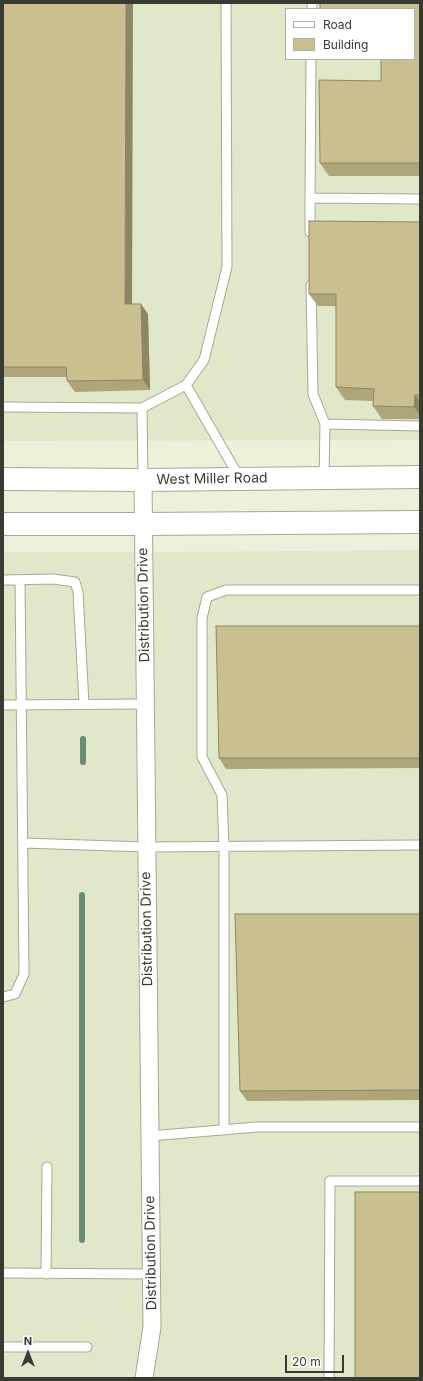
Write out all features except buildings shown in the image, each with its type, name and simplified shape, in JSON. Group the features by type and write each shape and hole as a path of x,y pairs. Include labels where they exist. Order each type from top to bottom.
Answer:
{"main road":[{"name":"West Miller Road","path":"3,479 143,480 420,477"},
{"path":"3,524 420,522"}],"street":[{"name":"Distribution Drive","path":"143,480 152,1327 144,1378"}],"lane":[{"path":"3,407 142,408 186,385 204,360 227,267 226,3"},
{"path":"311,60 311,245"},
{"path":"310,198 420,199"},
{"path":"311,276 313,394 325,424 324,478"},
{"path":"186,385 240,479"},
{"path":"142,408 143,480"},
{"path":"325,424 420,426"},
{"path":"3,580 53,579 75,582 78,592 84,704"},
{"path":"3,997 15,994 24,974 20,580"},
{"path":"224,1130 224,846 222,795 202,757 202,618 207,597 226,590 420,590"},
{"path":"3,705 145,704"},
{"path":"23,843 146,847 420,845"},
{"path":"150,1136 257,1127 420,1127"},
{"path":"46,1274 48,1167"},
{"path":"329,1378 330,1181 420,1181"},
{"path":"3,1273 151,1274"},
{"path":"3,1347 87,1347"}],"shaded area":[{"path":"3,3 420,3 420,440 3,441"},
{"path":"420,550 420,1378 3,1378 3,552"}],"waterway":[{"path":"83,739 83,762"},
{"path":"82,895 82,1240"}]}
